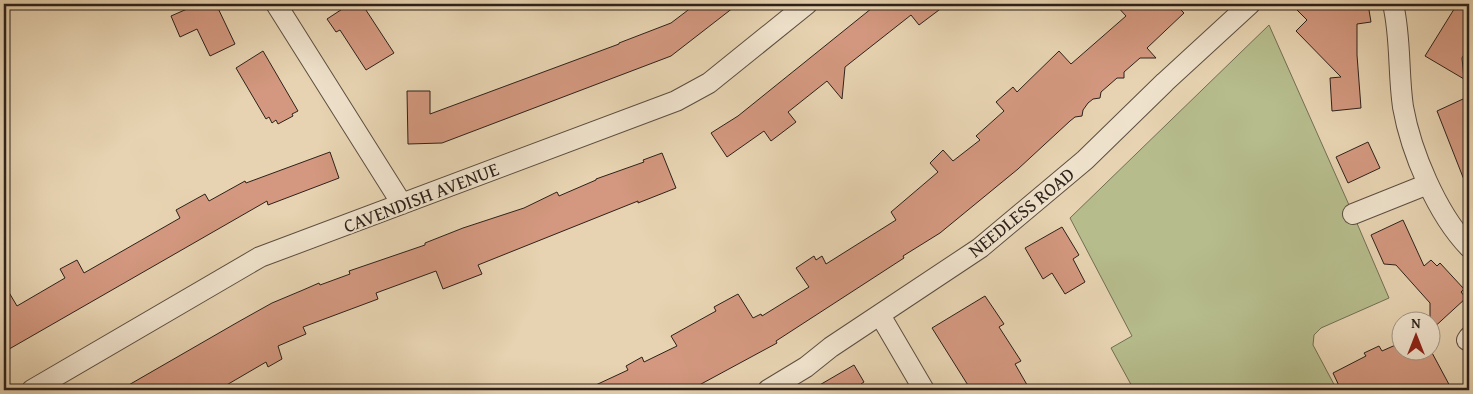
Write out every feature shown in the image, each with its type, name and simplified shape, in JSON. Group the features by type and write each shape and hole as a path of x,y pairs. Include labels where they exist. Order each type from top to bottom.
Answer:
{"street":[{"path":"276,4 402,204"},
{"name":"CAVENDISH AVENUE","path":"32,390 260,257 676,101 709,83 807,4"},
{"name":"NEEDLESS ROAD","path":"768,390 806,367 831,347 980,248 1085,160 1165,82 1250,4"},
{"path":"1394,4 1404,108 1418,159 1428,184 1448,219 1461,239 1469,247"},
{"path":"1353,214 1428,184"},
{"path":"880,315 924,390"}],"green space":[{"path":"1269,25 1389,298 1321,328 1314,335 1313,345 1337,390 1134,390 1111,348 1132,336 1070,218"}],"building":[{"path":"184,4 216,4 235,44 210,56 197,29 180,37 171,16 187,9"},
{"path":"350,4 362,4 394,53 366,70 340,30 336,32 327,19"},
{"path":"696,4 738,4 671,56 442,143 408,144 407,91 430,91 430,114 671,23"},
{"path":"877,4 947,4 919,25 911,15 845,67 842,99 827,81 788,112 796,122 771,141 764,131 727,157 711,133 738,116"},
{"path":"1115,4 1175,4 1184,13 1147,48 1156,58 1140,58 1124,72 1124,78 1117,78 1101,92 1100,98 1093,99 1088,103 1083,110 1082,116 1075,117 1070,121 1018,169 940,233 776,341 777,343 690,390 585,390 628,370 626,366 642,357 644,362 677,346 671,336 716,311 714,307 738,294 753,318 761,314 762,316 809,287 796,268 814,256 816,260 822,256 826,264 896,220 891,212 938,172 930,163 943,150 953,161 980,140 976,136 1004,111 996,102 1013,87 1017,92 1059,51 1071,64 1126,16"},
{"path":"1291,4 1368,4 1371,22 1357,24 1361,108 1332,111 1330,78 1341,77 1296,31 1307,20"},
{"path":"1456,6 1469,13 1469,46 1462,58 1464,79 1425,56"},
{"path":"263,51 298,111 278,124 276,120 272,123 269,117 266,119 236,68"},
{"path":"1463,99 1469,115 1468,190 1437,111"},
{"path":"1368,142 1380,168 1348,183 1336,157"},
{"path":"330,152 339,178 268,205 267,201 4,352 4,284 17,306 65,278 60,269 77,260 84,273 180,218 176,210 205,194 209,201 245,181 246,183"},
{"path":"662,153 676,188 638,203 638,201 478,265 482,274 443,289 436,271 376,293 378,299 303,327 306,334 278,346 282,359 268,367 266,362 218,390 120,390 272,303 319,283 320,285 350,274 349,271 425,245 425,243 463,228 524,208 557,192 559,196"},
{"path":"1403,220 1424,266 1431,260 1437,266 1440,263 1464,289 1461,292 1466,298 1440,322 1440,312 1430,312 1430,303 1396,265 1384,264 1371,235"},
{"path":"1062,227 1079,255 1073,259 1085,282 1065,294 1052,273 1043,279 1025,248"},
{"path":"985,296 1004,324 999,327 1021,361 1015,364 1030,390 971,390 932,328"},
{"path":"1379,346 1382,351 1390,347 1390,362 1437,362 1452,390 1341,390 1333,373 1366,356 1364,353"},
{"path":"854,365 864,382 861,384 865,390 811,390"}]}
